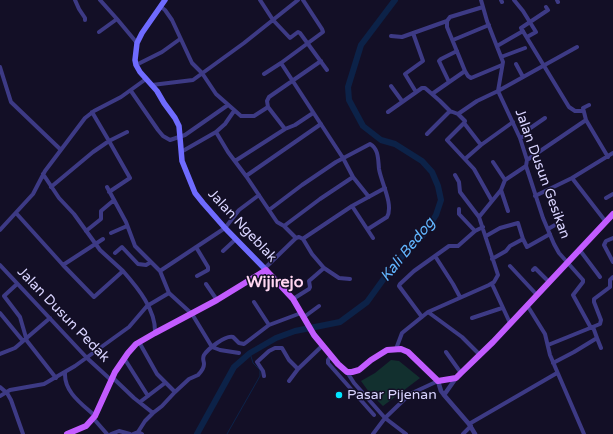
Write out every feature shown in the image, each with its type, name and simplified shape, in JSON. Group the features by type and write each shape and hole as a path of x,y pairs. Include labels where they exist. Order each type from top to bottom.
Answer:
{"main road":[{"path":"136,65 135,60 137,43 142,33 165,0"},
{"name":"Jalan Ngeblak","path":"136,65 140,72 158,91 179,126 181,152 185,171 195,193 225,228 266,269 293,299 312,333 330,356 347,372"},
{"path":"347,372 358,370 384,352 401,349 408,352 438,381 458,376 527,306 613,214"},
{"path":"67,434 82,428 94,417 124,358 139,342 217,300 266,269"}],"street":[{"path":"75,0 85,20"},
{"path":"100,0 137,43"},
{"path":"260,0 273,20 290,38 299,32 327,70"},
{"path":"152,85 193,80 298,0"},
{"path":"264,74 322,33 302,0"},
{"path":"481,0 501,57 502,65 498,91"},
{"path":"514,0 536,31 527,37"},
{"path":"546,6 548,10 522,27 523,31 569,107 575,111 583,111"},
{"path":"161,7 172,20 192,63 202,73 216,94 228,106 241,116 249,117 258,114 268,107"},
{"path":"391,36 402,37 447,21 450,17 483,7"},
{"path":"99,32 117,20"},
{"path":"447,21 447,27 468,76 471,78 502,65"},
{"path":"452,40 489,25"},
{"path":"497,46 523,31"},
{"path":"413,33 423,61 405,74 416,92"},
{"path":"136,65 162,52 180,39"},
{"path":"458,114 477,100 498,91 577,46"},
{"path":"501,57 525,48"},
{"path":"449,82 439,61 457,52"},
{"path":"285,129 268,107 267,101 269,97 321,60"},
{"path":"281,62 343,158 353,177 369,197"},
{"path":"516,64 523,77"},
{"path":"0,69 11,102 60,149"},
{"path":"432,94 465,71"},
{"path":"0,230 33,194 43,174 60,149 85,118 92,112 131,91 146,79"},
{"path":"391,86 402,101"},
{"path":"388,112 423,88 440,100 450,111 458,114 465,121 464,123 481,145"},
{"path":"131,91 163,136 170,140 187,134 228,106"},
{"name":"Jalan Dusun Gesikan","path":"498,91 520,138 527,160 526,166 535,196 548,231 559,252 582,277 583,282 573,295 592,328"},
{"path":"583,111 583,108 589,105"},
{"path":"181,152 216,132 225,124 234,111"},
{"path":"427,134 450,111"},
{"path":"583,111 586,120 608,157"},
{"path":"92,112 130,178 109,192"},
{"path":"235,161 313,113"},
{"path":"520,138 528,134 529,129 545,118"},
{"path":"527,160 586,120"},
{"path":"465,159 481,145 513,122"},
{"path":"464,123 447,141 474,169 492,200"},
{"path":"246,176 321,124"},
{"path":"51,187 93,152 109,141 127,132"},
{"path":"216,132 228,152 277,222 284,226 296,238 299,237 303,239 312,254 324,268 339,278 350,279"},
{"path":"269,210 302,185 343,158 371,144 379,158 379,170 385,188 389,206 389,215 368,229"},
{"path":"535,196 572,178 613,153"},
{"path":"493,162 505,180"},
{"path":"479,217 501,190 505,180 526,166"},
{"path":"43,174 59,198 74,214 95,244 123,272 138,290 155,322 155,333"},
{"path":"396,349 402,333 428,312 492,284 498,275 479,217 461,194 459,182 455,175"},
{"path":"284,226 320,198 353,177"},
{"path":"572,178 606,222"},
{"path":"106,187 126,222 135,246 160,271 170,293 192,314 212,347 239,353"},
{"path":"303,239 352,206 385,188"},
{"path":"501,190 508,211"},
{"path":"606,198 613,194"},
{"path":"160,271 225,228 239,210 259,195"},
{"path":"86,230 101,219 101,211 114,200"},
{"path":"352,206 374,238"},
{"path":"459,209 459,214 475,231"},
{"path":"16,213 63,266 94,297 123,272"},
{"path":"486,236 500,228 518,223 527,247 555,225"},
{"path":"111,233 127,226"},
{"path":"422,317 399,286 414,272 449,246 458,246 475,231 483,227"},
{"path":"266,269 296,238"},
{"path":"613,238 606,241 604,245 613,262"},
{"path":"63,266 103,239"},
{"path":"224,251 236,239"},
{"path":"492,259 523,239"},
{"path":"108,258 122,247 138,264 146,266 151,262"},
{"path":"196,247 208,267 208,270 197,276"},
{"path":"579,250 600,277"},
{"path":"435,256 454,284 460,297"},
{"name":"Jalan Dusun Pedak","path":"0,265 87,358 153,413"},
{"path":"510,266 537,294"},
{"path":"293,299 309,289 310,281 324,268"},
{"path":"533,270 534,268 549,282"},
{"path":"548,345 598,326 602,322 594,299 610,287 610,280 613,277"},
{"path":"0,299 17,284"},
{"path":"206,284 217,300"},
{"path":"492,284 510,323"},
{"path":"0,396 10,390 44,384 56,378 87,358 129,327 147,306 170,293"},
{"path":"4,296 17,312 25,331 25,339"},
{"path":"254,302 269,325"},
{"path":"133,434 140,433 145,421 153,413 190,379 198,376 204,365 203,357 212,347 230,336 239,343 244,344 269,325 303,317 319,306"},
{"path":"527,306 545,334 553,363 584,434"},
{"path":"472,318 502,308"},
{"path":"428,312 462,337 480,355"},
{"path":"0,313 25,339 56,378"},
{"path":"0,354 13,350 50,318"},
{"path":"592,328 601,348"},
{"path":"553,363 597,338"},
{"path":"139,342 158,374 175,392"},
{"path":"289,381 298,369 322,346"},
{"path":"264,376 263,371 257,362 269,351 275,348 282,348 289,360 298,369"},
{"path":"444,395 458,376 446,352"},
{"path":"330,356 328,363 374,416"},
{"path":"124,358 148,396"},
{"path":"347,372 385,418 406,434"},
{"path":"64,373 65,384 68,389 94,417 107,434"},
{"path":"463,434 470,425 557,373"},
{"path":"373,434 385,418 412,392 438,381 441,391 470,425 475,434"},
{"path":"140,402 165,383"},
{"path":"0,387 7,393 14,407 23,434"},
{"path":"370,411 375,407"},
{"path":"111,434 118,431 130,434"}],"green space":[{"path":"391,360 399,361 420,378 383,406 369,392 361,381 375,373"}],"waterway":[{"name":"Kali Bedog","path":"197,434 234,367 250,353 276,338 295,331 340,322 367,302 393,266 424,234 436,215 441,200 438,186 432,172 422,161 395,144 381,140 363,126 349,100 348,87 361,45 395,0"},
{"path":"227,434 260,376 260,370 253,363 250,353"}],"place":[{"name":"Pasar Pijenan","path":"339,395"}],"district":[{"name":"Wijirejo","path":"275,283"}]}
